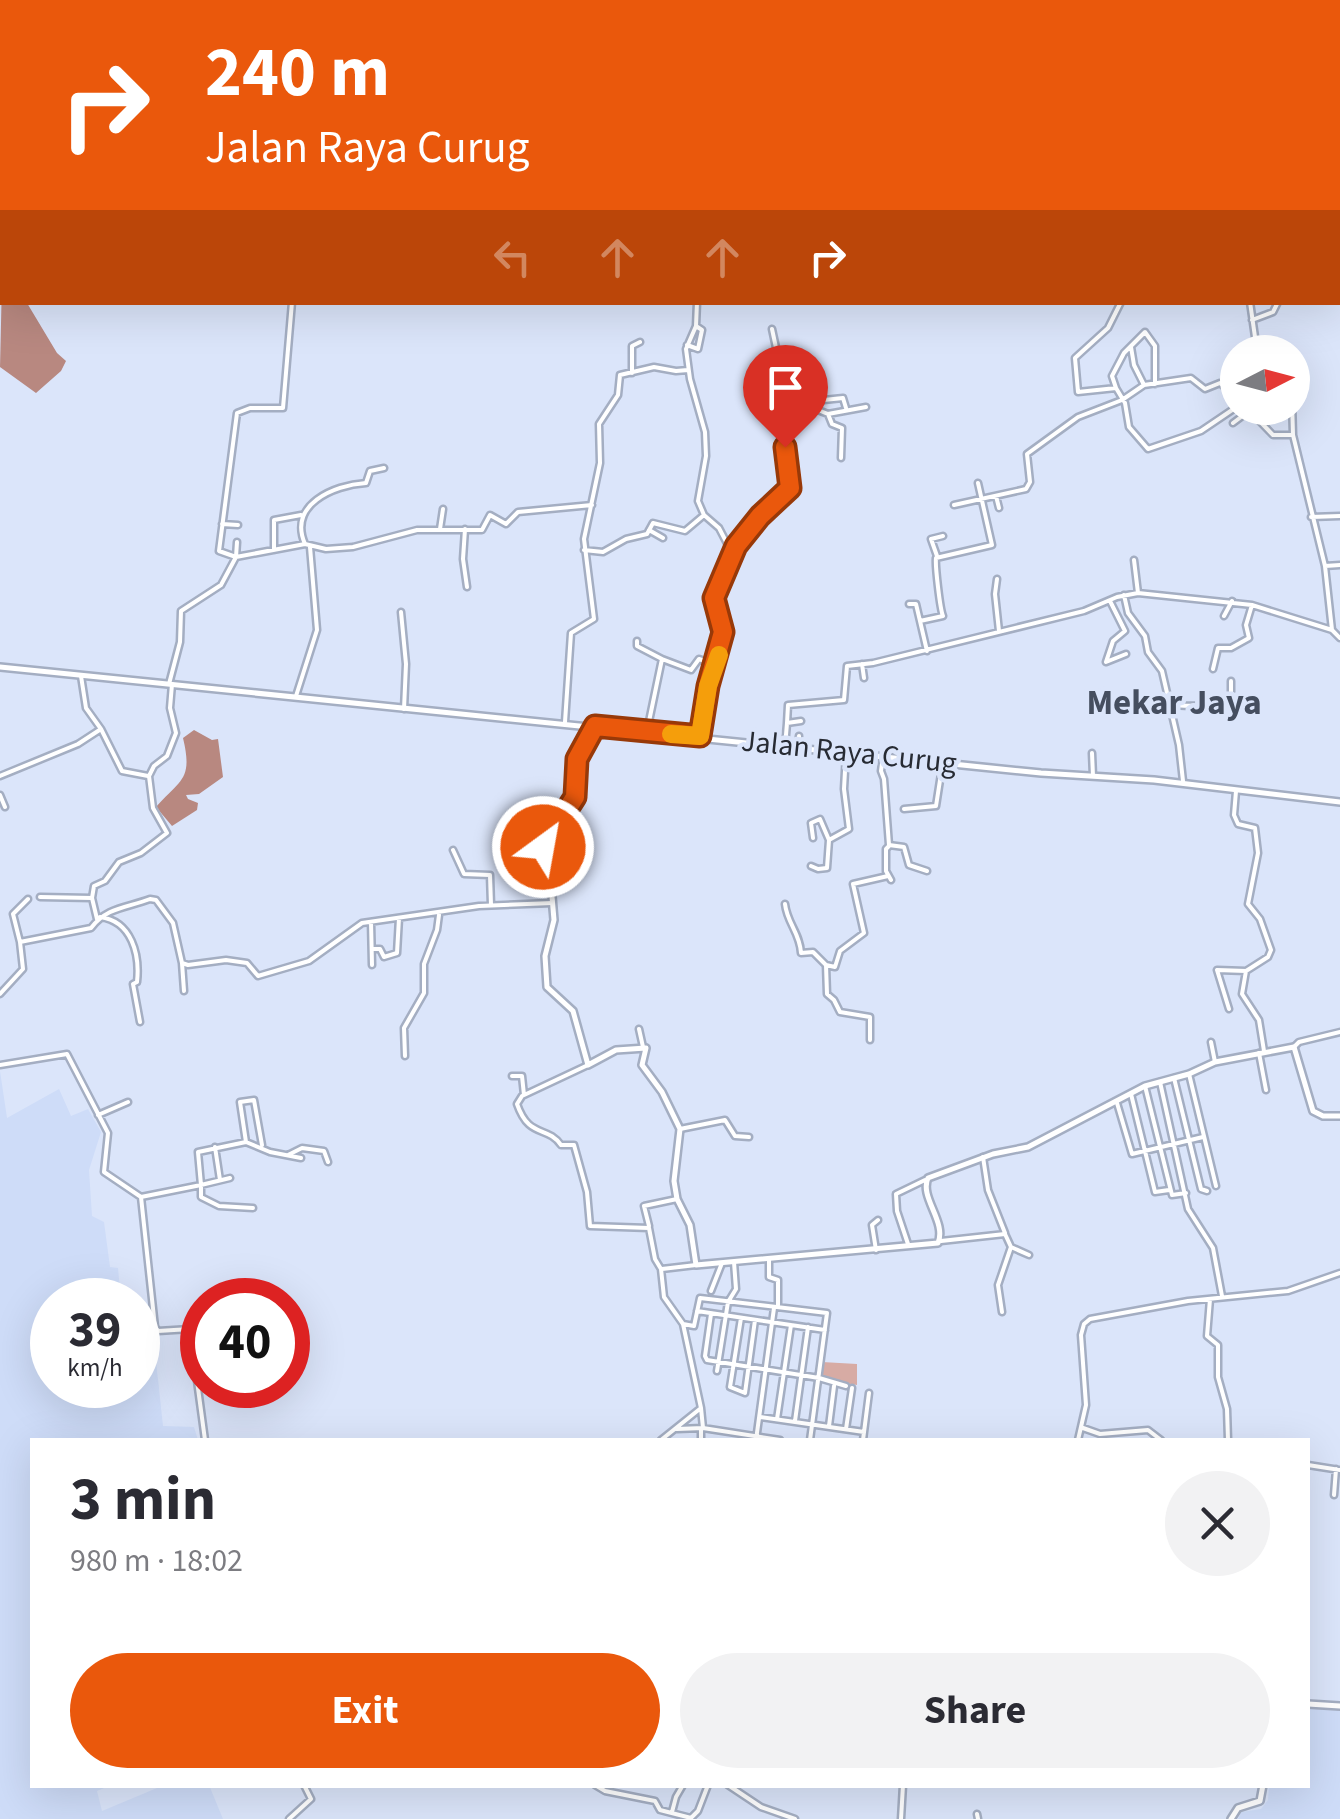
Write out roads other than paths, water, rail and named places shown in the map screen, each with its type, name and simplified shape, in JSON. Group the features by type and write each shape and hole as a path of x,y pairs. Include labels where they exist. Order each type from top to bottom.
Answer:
{"street":[{"path":"292,305 284,406 280,410 250,408 236,413 219,551 236,557 308,546 342,549 416,530 484,529 491,515 506,524 518,512 592,505"},
{"path":"697,305 696,326 686,344 688,370 705,432 706,456 698,502 732,553"},
{"path":"1116,388 1078,392 1074,363 1108,328 1119,305"},
{"path":"1250,305 1257,335"},
{"path":"1252,320 1273,312 1276,305"},
{"path":"686,344 698,349 702,330 696,326"},
{"path":"700,736 723,632 714,598 732,553 760,516 790,488 783,421 784,370 772,329"},
{"path":"1155,384 1157,356 1151,338 1144,332 1112,374 1124,399 1129,427 1148,449 1208,427 1220,419"},
{"path":"632,374 632,346 640,342"},
{"path":"1131,346 1134,365 1144,384"},
{"path":"565,722 571,633 594,620 584,550 600,463 600,420 618,394 618,377 654,366 688,370"},
{"path":"954,505 1028,488 1027,454 1078,417 1124,399 1144,384 1191,378 1205,389 1220,383"},
{"path":"784,389 814,401 843,398 846,409"},
{"path":"814,401 818,410 828,414 866,407"},
{"path":"828,414 832,424 842,428 841,458"},
{"path":"1263,425 1273,435 1293,435"},
{"path":"1293,425 1325,566 1332,627 1340,638"},
{"path":"302,516 339,486 366,483 368,472 384,468"},
{"path":"937,557 991,546 978,483"},
{"path":"996,496 999,508"},
{"path":"440,531 444,509"},
{"path":"274,550 274,520 300,513 308,546 317,630 296,696"},
{"path":"584,550 603,552 623,540 647,534 653,523 683,532 704,515"},
{"path":"1311,518 1340,516"},
{"path":"222,524 238,526"},
{"path":"465,529 463,559 467,587"},
{"path":"649,530 663,538"},
{"path":"920,621 943,616 935,569 937,557 931,540 943,536"},
{"path":"98,918 92,898 94,886 105,881 118,862 141,854 167,833 153,808 149,776 167,756 176,733 170,708 181,611 221,585 236,557 237,542"},
{"path":"1134,560 1138,593"},
{"path":"1325,566 1340,566"},
{"path":"997,580 999,631"},
{"path":"1124,594 1128,613 1160,667 1182,755 1183,784"},
{"path":"785,747 788,705 844,700 846,668 1084,611 1124,594 1232,601 1340,626"},
{"path":"1110,601 1125,631"},
{"path":"1224,616 1232,601"},
{"path":"910,604 916,604 927,651"},
{"path":"1212,669 1218,648 1231,648 1249,638 1246,621 1252,604"},
{"path":"401,612 406,664 404,709"},
{"path":"1126,654 1106,662 1114,640 1138,627"},
{"path":"637,642 637,646 662,659 691,670 699,659 716,666"},
{"path":"647,732 662,659"},
{"path":"862,664 864,678"},
{"name":"Jalan Raya Curug","path":"0,667 1340,802"},
{"path":"81,676 86,710 122,772 149,776"},
{"path":"1170,706 1200,706 1226,700 1231,694 1231,681"},
{"path":"787,723 801,721"},
{"path":"588,1065 573,1011 547,987 545,956 554,923 549,861 542,848 575,797 577,759 595,726"},
{"path":"0,776 78,744 100,729"},
{"path":"798,748 799,736"},
{"path":"829,840 849,827 844,789 846,752"},
{"path":"1092,753 1093,776"},
{"path":"785,904 788,922 798,934 800,953 813,952 826,965 836,967 840,951 864,933 854,884 889,878 882,756"},
{"path":"904,809 936,806 942,761"},
{"path":"1216,970 1246,971 1272,950 1260,918 1248,904 1258,851 1254,827 1238,824 1234,819 1236,791"},
{"path":"0,795 4,807"},
{"path":"811,866 828,867 829,840 824,822 818,818 811,823 813,838"},
{"path":"889,846 904,848 908,864 927,872"},
{"path":"453,850 465,875 490,876 491,904"},
{"path":"40,897 92,898"},
{"path":"0,994 23,969 13,914 28,898"},
{"path":"20,942 89,929 112,909 156,900 174,923 184,991"},
{"path":"182,962 247,963 258,976 309,961 343,935 370,922 491,904 552,903"},
{"path":"405,1056 404,1028 424,993 424,964 440,913"},
{"path":"98,918 118,921 134,943 138,972 133,984 140,1022"},
{"path":"372,948 380,949 384,957 397,953 399,918"},
{"path":"370,922 372,964"},
{"path":"1214,962 1229,1008"},
{"path":"826,965 827,994 840,1012 870,1017 870,1040"},
{"path":"1246,971 1242,994 1259,1020 1266,1090"},
{"path":"639,1029 646,1050 643,1068 662,1092 680,1130 673,1168 677,1199 690,1224 696,1265"},
{"path":"908,1244 896,1195 925,1180 984,1157 1028,1147 1145,1086 1215,1062 1294,1047 1299,1042 1340,1032"},
{"path":"1211,1042 1215,1062"},
{"path":"1294,1047 1313,1111 1323,1116 1340,1116"},
{"path":"643,1048 616,1050 524,1095 518,1104 527,1124 556,1138 561,1145 575,1147 587,1192 590,1226 649,1228"},
{"path":"0,1065 67,1054 108,1133 104,1172 142,1197 230,1178"},
{"path":"1188,1074 1216,1186"},
{"path":"512,1076 522,1076 524,1095"},
{"path":"1174,1078 1201,1190 1208,1192"},
{"path":"1160,1082 1191,1215 1213,1248 1222,1296"},
{"path":"1145,1086 1170,1190 1174,1196 1186,1194"},
{"path":"1132,1094 1156,1192 1170,1190"},
{"path":"246,1142 240,1102 254,1100 262,1147"},
{"path":"98,1115 128,1102"},
{"path":"1117,1103 1131,1153 1204,1137"},
{"path":"680,1130 726,1120 735,1136 749,1137"},
{"path":"254,1208 217,1205 202,1197 198,1152 246,1142 301,1158"},
{"path":"215,1147 220,1180"},
{"path":"288,1155 294,1149 321,1150 326,1152 328,1162"},
{"path":"984,1157 988,1190 1010,1247 998,1285 1002,1312"},
{"path":"925,1180 940,1242"},
{"path":"142,1197 154,1327 158,1331 180,1330"},
{"path":"677,1199 644,1206 654,1258 662,1269 664,1297 682,1324 701,1408 702,1438"},
{"path":"876,1250 872,1225 878,1220"},
{"path":"662,1269 1005,1234"},
{"path":"1010,1247 1028,1255"},
{"path":"677,1429 756,1438 778,1280 768,1277 769,1260"},
{"path":"718,1371 728,1302 736,1290 734,1262"},
{"path":"711,1292 722,1264"},
{"path":"1079,1438 1086,1394 1081,1335 1084,1324 1096,1317 1222,1296 1288,1291 1340,1274"},
{"path":"682,1324 694,1327 700,1298 826,1312 810,1438"},
{"path":"1211,1298 1207,1336 1218,1345 1218,1377 1227,1411 1228,1438"},
{"path":"697,1312 826,1330"},
{"path":"712,1314 705,1356 708,1361 819,1378 849,1387 846,1429"},
{"path":"741,1318 730,1389 744,1393 755,1320"},
{"path":"778,1420 791,1325"},
{"path":"795,1422 808,1327"},
{"path":"829,1426 834,1385"},
{"path":"863,1438 870,1393"},
{"path":"201,1408 205,1438"},
{"path":"664,1438 701,1408"},
{"path":"759,1417 864,1432"},
{"path":"1083,1428 1100,1434 1150,1431 1159,1438"},
{"path":"1310,1466 1338,1470 1334,1495"},
{"path":"1310,1704 1340,1706"},
{"path":"289,1819 311,1799 306,1788"},
{"path":"600,1788 656,1801 658,1810 684,1817 695,1816 707,1788"},
{"path":"672,1812 682,1788"},
{"path":"734,1788 766,1809 795,1819"},
{"path":"745,1794 747,1788"},
{"path":"902,1819 903,1788"},
{"path":"1231,1819 1238,1808 1260,1802 1262,1788"}],"district":[{"name":"Mekar Jaya","path":"1174,703"}]}
